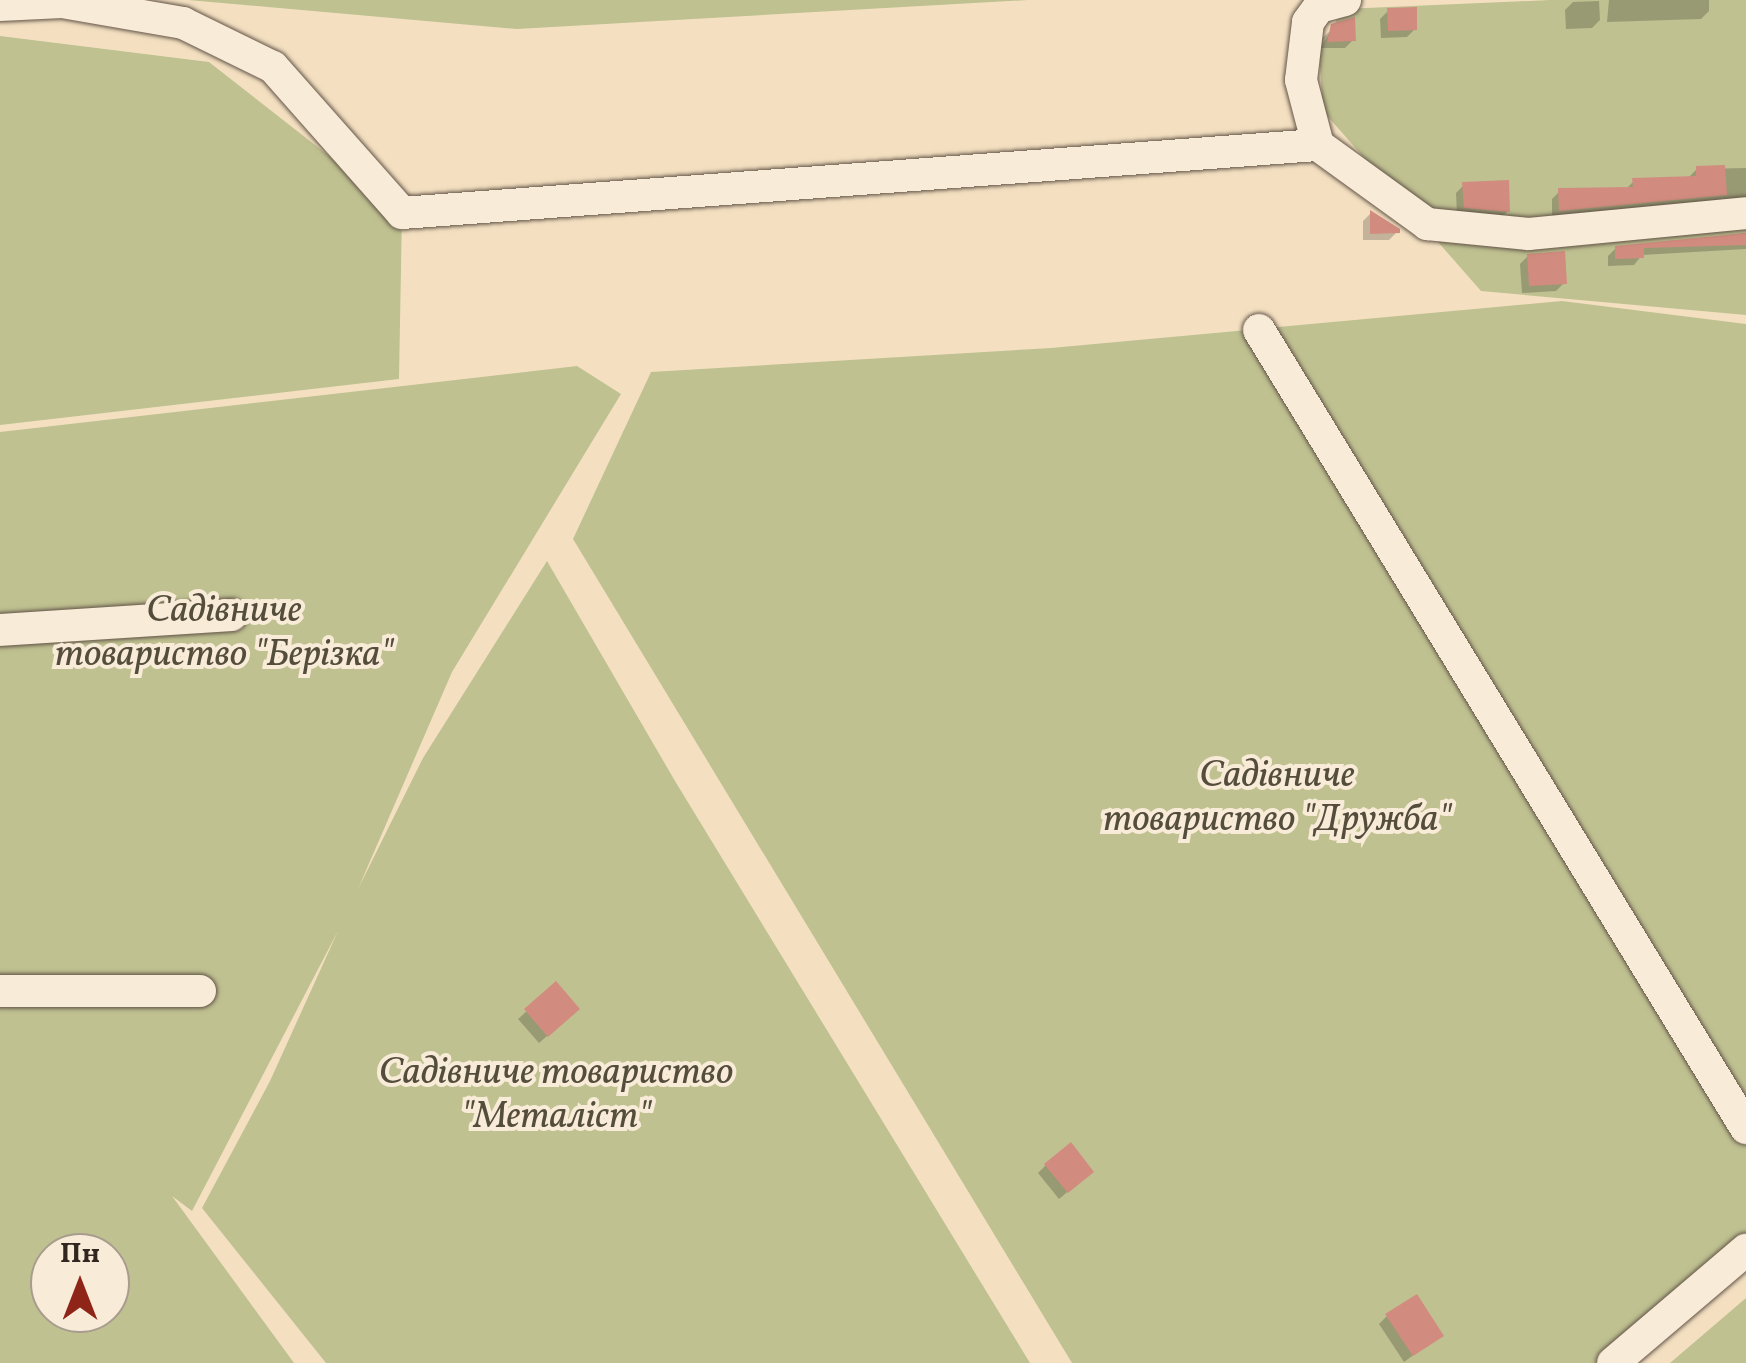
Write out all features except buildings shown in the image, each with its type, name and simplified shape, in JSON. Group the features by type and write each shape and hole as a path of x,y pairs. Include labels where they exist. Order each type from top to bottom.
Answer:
{"street":[{"path":"1345,0 1320,7 1308,22 1301,80 1318,144 1427,224 1529,234 1746,212"},
{"path":"0,5 62,2 183,23 273,67 402,212 1318,144"},
{"path":"1259,330 1746,1128"},
{"path":"0,630 232,615"},
{"path":"0,991 200,991"},
{"path":"1613,1363 1746,1250"}],"green space":[{"path":"188,0 1028,0 517,29"},
{"path":"1550,0 1746,0 1746,315 1481,291 1323,111 1319,51 1343,9"},
{"path":"0,36 209,62 402,213 399,379 0,425"},
{"name":"Садівниче товариство \"Дружба\"","path":"1562,301 1746,324 1746,1241 1600,1363 1072,1363 573,539 651,372 1051,348"},
{"path":"577,366 621,394 452,672 358,889 423,758 547,561 675,781 1030,1363 326,1363 202,1208 270,1081 338,931 192,1211 172,1196 294,1363 0,1363 0,432"},
{"path":"1746,1298 1746,1363 1670,1363"}],"park label":[{"name":"Садівниче товариство \"Берізка\"","path":"224,634"},
{"name":"Садівниче товариство \"Металіст\"","path":"556,1096"}]}
